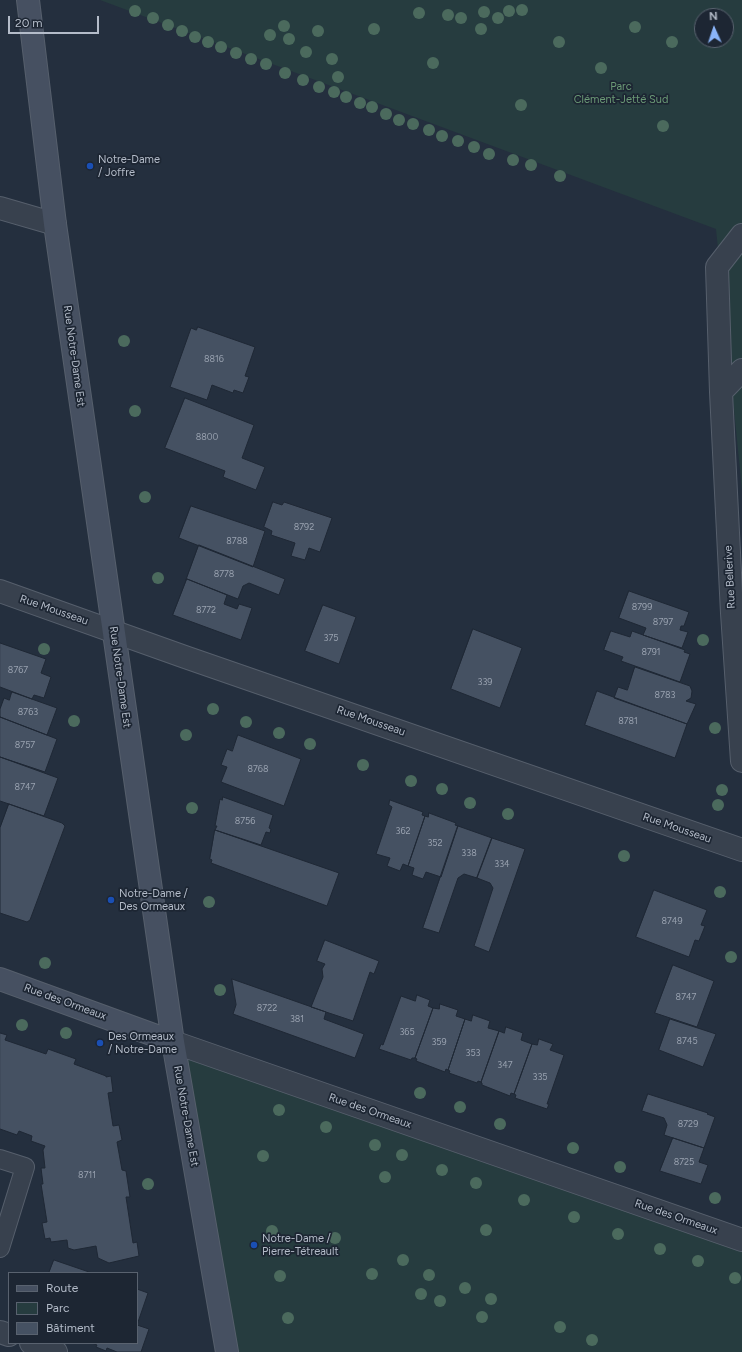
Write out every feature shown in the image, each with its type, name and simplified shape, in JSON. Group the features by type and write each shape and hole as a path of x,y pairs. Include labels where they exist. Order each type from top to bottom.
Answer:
{"main road":[{"name":"Rue Notre-Dame Est","path":"28,0 55,224 173,1042 227,1352"},
{"name":"Rue des Ormeaux","path":"0,979 173,1042"}],"street":[{"path":"0,208 55,224"},
{"name":"Rue Bellerive","path":"742,235 717,267 721,392 732,613 742,761"},
{"path":"721,392 742,370"},
{"name":"Rue Mousseau","path":"0,591 215,668 742,850"},
{"name":"Rue des Ormeaux","path":"173,1042 742,1240"},
{"path":"34,1344 56,1352"}],"lane":[{"path":"0,1159 25,1167 0,1248"}],"green space":[{"name":"Parc Clément-Jetté Sud","path":"100,0 742,0 742,490 716,229"},
{"path":"173,1042 742,1245 742,1352 225,1352"}],"building":[{"path":"198,327 255,347 245,376 249,377 243,393 234,390 233,393 212,385 207,400 170,387 191,328 196,330"},
{"path":"185,398 254,425 242,458 265,467 256,490 223,477 225,471 165,448"},
{"path":"273,502 282,505 284,502 332,518 320,552 309,548 305,560 291,556 295,543 271,535 272,531 264,527"},
{"path":"191,506 265,531 253,567 179,538"},
{"path":"199,545 285,579 279,595 249,583 243,586 238,599 187,579 186,580"},
{"path":"187,579 227,595 224,604 237,609 239,604 252,608 241,640 173,615"},
{"path":"629,591 689,612 684,626 681,626 680,630 688,632 682,648 643,635 646,628 619,618"},
{"path":"323,605 356,617 339,664 305,651"},
{"path":"473,629 522,648 500,708 451,689"},
{"path":"611,631 630,637 632,631 685,650 684,652 690,654 680,682 621,661 623,657 604,650"},
{"path":"0,643 46,659 41,673 51,677 44,698 34,695 32,699 0,687"},
{"path":"635,667 690,686 692,691 691,698 686,701 696,704 687,724 614,698 618,687 627,690"},
{"path":"597,691 687,724 675,758 585,725"},
{"path":"12,692 57,708 47,735 0,717 0,709 4,698 9,700"},
{"path":"0,717 57,739 45,772 0,757"},
{"path":"238,735 301,759 284,806 221,782 227,767 221,765 227,749 232,751"},
{"path":"0,757 58,778 44,816 0,801"},
{"path":"223,797 273,815 269,828 271,829 270,833 266,832 261,845 215,830 217,826 215,826 220,799 222,800"},
{"path":"390,800 423,812 422,815 425,816 408,866 403,864 400,871 387,866 390,858 376,854 392,807 389,805"},
{"path":"9,804 62,823 65,826 30,920 27,922 0,913 0,828"},
{"path":"429,813 456,823 455,825 458,826 441,877 426,872 423,879 412,875 414,868 408,866 425,816 428,817"},
{"path":"458,826 492,838 477,878 464,874 458,878 439,933 423,928"},
{"path":"215,830 339,873 327,906 211,863 212,860 210,859"},
{"path":"492,838 525,849 489,952 474,946 493,888 490,883 477,878"},
{"path":"654,890 707,910 701,925 705,926 699,941 695,940 689,957 636,937"},
{"path":"325,940 379,961 374,974 370,972 353,1021 311,1007 323,977 322,969 325,964 317,961"},
{"path":"673,965 714,981 697,1027 655,1013"},
{"path":"232,979 326,1012 324,1019 364,1034 355,1058 233,1014 236,1005"},
{"path":"417,995 430,1000 428,1006 433,1008 415,1058 412,1058 411,1060 379,1049 381,1044 383,1045 401,996 415,1001"},
{"path":"440,1004 458,1010 456,1016 465,1019 448,1070 446,1069 445,1072 416,1061 417,1059 415,1058 433,1008 439,1009"},
{"path":"473,1015 490,1021 488,1028 499,1031 481,1082 478,1081 477,1083 449,1073 450,1071 448,1070 465,1019 471,1021"},
{"path":"670,1019 716,1034 703,1067 659,1050"},
{"path":"506,1027 523,1033 521,1040 532,1044 514,1094 511,1093 510,1096 482,1085 481,1082 499,1031 504,1033"},
{"path":"0,1033 7,1035 5,1040 46,1054 48,1049 76,1059 74,1064 106,1077 111,1076 113,1092 108,1093 113,1126 119,1125 122,1140 117,1142 122,1170 126,1171 130,1197 126,1197 133,1243 137,1242 139,1256 109,1263 98,1258 96,1246 74,1250 68,1248 67,1240 51,1242 50,1238 45,1239 42,1223 47,1222 41,1184 43,1184 41,1168 45,1168 43,1150 45,1146 31,1141 32,1136 19,1131 17,1135 0,1129"},
{"path":"539,1039 553,1044 550,1050 564,1055 547,1104 549,1104 547,1109 515,1098 516,1095 514,1094 532,1044 537,1045"},
{"path":"648,1094 708,1113 707,1114 715,1117 704,1148 664,1135 667,1125 664,1118 642,1111"},
{"path":"673,1138 704,1148 699,1162 708,1165 701,1184 660,1171"},
{"path":"54,1260 89,1272 49,1272"},
{"path":"138,1289 148,1293 138,1322"},
{"path":"138,1325 149,1329 141,1352 117,1352 107,1348 106,1351 96,1347 97,1345 94,1344 138,1344"}],"place":[{"name":"Notre-Dame / Joffre","path":"90,166"},
{"name":"Notre-Dame / Des Ormeaux","path":"111,900"},
{"name":"Des Ormeaux / Notre-Dame","path":"100,1043"},
{"name":"Notre-Dame / Pierre-Tétreault","path":"254,1245"}]}
